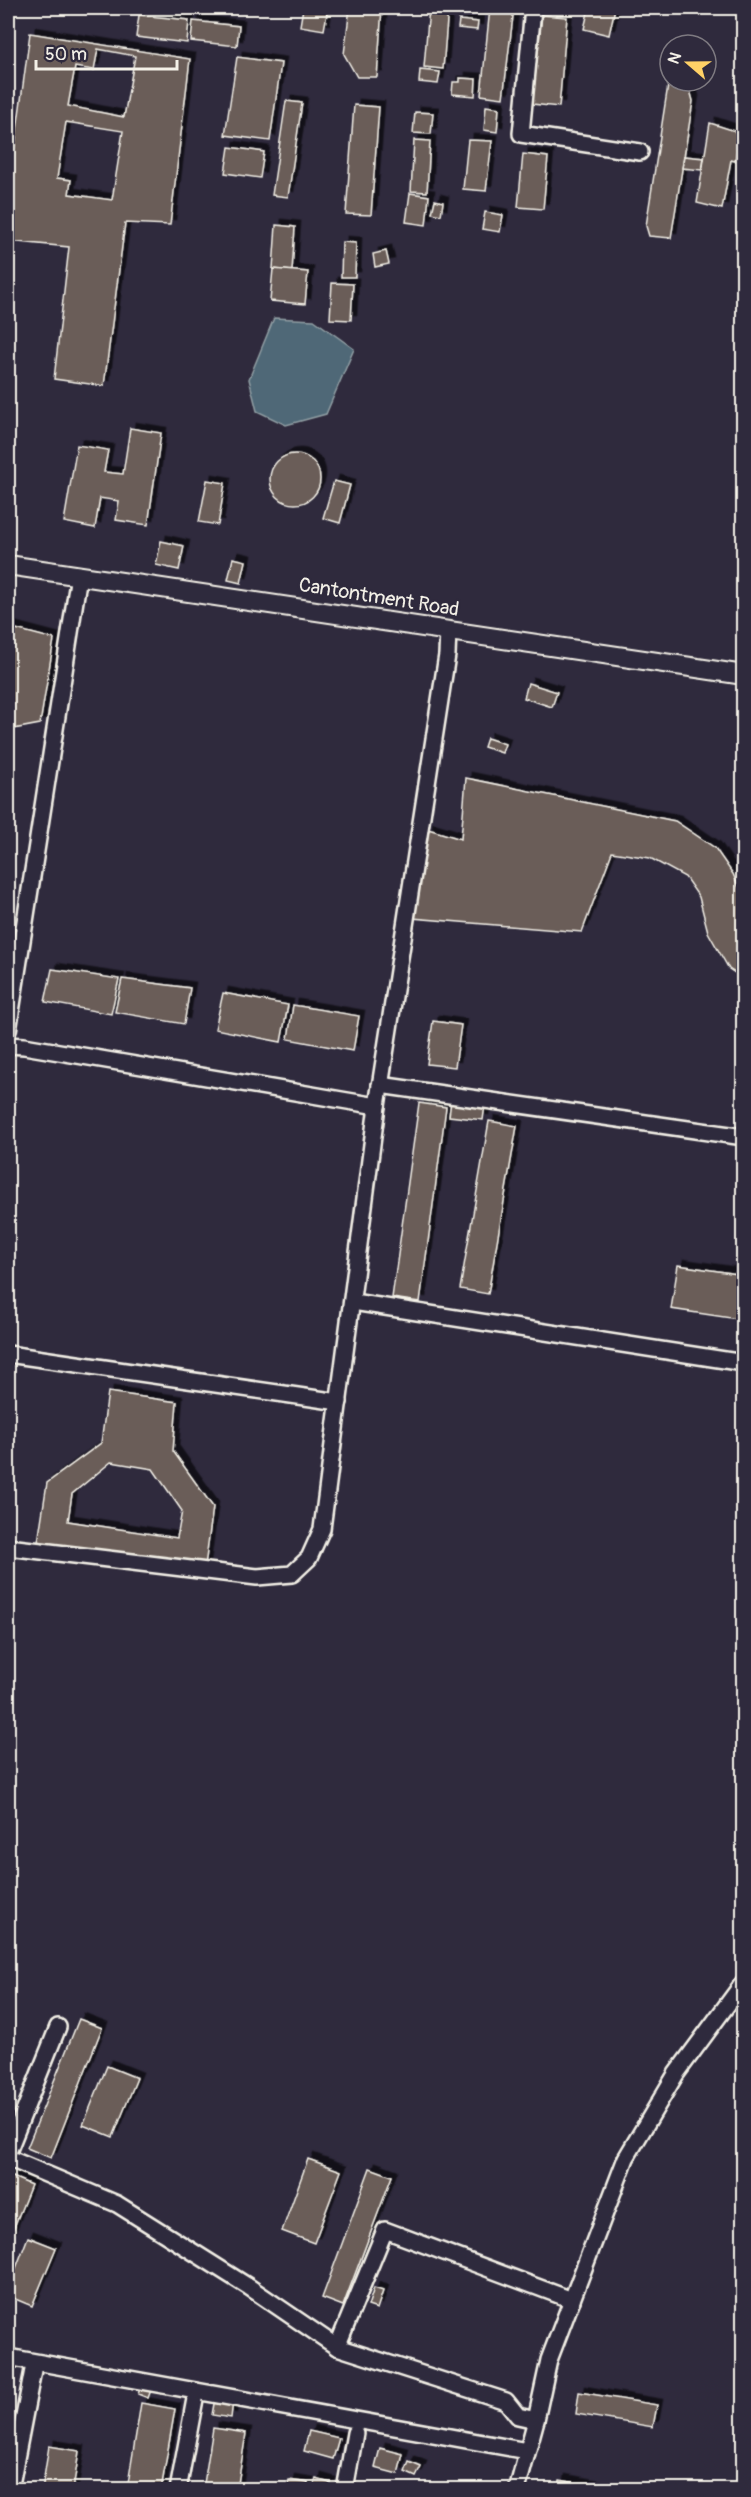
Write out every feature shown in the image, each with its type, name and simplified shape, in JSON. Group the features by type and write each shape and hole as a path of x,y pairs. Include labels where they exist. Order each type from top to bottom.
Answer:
{"street":[{"path":"533,8 521,134 640,152"},
{"name":"Cantontment Road","path":"8,565 744,675"},
{"path":"8,1031 79,575"},
{"path":"8,1547 257,1577 292,1574 309,1558 322,1529 377,1106 447,655 448,631"},
{"path":"8,1045 377,1106"},
{"path":"380,1085 744,1137"},
{"path":"353,1302 744,1363"},
{"path":"8,1354 339,1402"},
{"path":"518,2490 549,2360 626,2158 676,2074 744,1982"},
{"path":"8,2152 58,2027"},
{"path":"8,2158 117,2204 249,2287 337,2347 506,2401 518,2416 536,2420"},
{"path":"337,2347 385,2230 572,2300"},
{"path":"8,2357 527,2451"},
{"path":"10,2490 33,2370"},
{"path":"178,2490 195,2399"},
{"path":"345,2490 355,2433"}],"water":[{"path":"274,318 314,320 354,349 326,414 286,425 257,411 249,379"}],"building":[{"path":"303,8 328,8 324,30 300,26"},
{"path":"350,8 382,8 377,77 357,77 344,54"},
{"path":"429,8 448,8 443,69 424,67"},
{"path":"490,8 514,8 503,98 481,95"},
{"path":"589,8 615,8 609,35 584,29"},
{"path":"139,15 189,20 187,43 136,37"},
{"path":"542,15 567,17 559,107 532,104"},
{"path":"459,20 478,22 477,30 458,28"},
{"path":"193,21 239,26 237,46 191,41"},
{"path":"30,33 190,59 170,225 125,223 104,386 54,379 69,247 8,241 8,197","holes":["98,49 135,56 124,117 68,106 75,67 94,70","66,122 123,131 112,200 69,194 71,180 57,178"]},
{"path":"237,57 281,63 270,141 225,135"},
{"path":"420,70 440,72 438,84 419,82"},
{"path":"460,78 476,79 475,96 452,94 453,82 460,82"},
{"path":"667,93 691,93 693,101 671,238 649,236 646,226"},
{"path":"286,101 302,103 288,197 272,195"},
{"path":"354,105 379,107 371,215 346,214"},
{"path":"486,106 499,108 497,132 484,130"},
{"path":"415,112 433,113 431,134 413,133"},
{"path":"710,123 735,131 738,143 735,161 731,160 722,209 697,203"},
{"path":"414,140 430,141 427,192 411,191"},
{"path":"468,140 492,141 486,191 463,189"},
{"path":"229,147 264,152 260,178 225,173"},
{"path":"523,154 548,157 543,209 518,207"},
{"path":"684,156 704,158 702,170 682,168"},
{"path":"410,193 429,196 426,225 406,222"},
{"path":"435,200 443,202 441,215 432,213"},
{"path":"485,212 503,215 500,232 482,229"},
{"path":"276,225 295,227 292,271 273,269"},
{"path":"342,242 356,243 355,277 341,277"},
{"path":"386,251 389,264 375,267 373,254"},
{"path":"273,269 308,272 305,304 270,301"},
{"path":"332,283 353,284 351,320 330,319"},
{"path":"130,428 161,433 148,525 116,520 119,501 100,498 95,528 64,522 77,445 108,450 104,472 123,474"},
{"path":"290,454 300,454 313,461 320,474 320,484 313,497 300,504 290,504 281,500 274,493 270,484 270,474 274,465 281,458"},
{"path":"207,480 225,483 218,525 199,522"},
{"path":"334,481 350,485 340,523 323,518"},
{"path":"161,541 184,546 179,570 156,565"},
{"path":"233,558 246,561 241,583 228,580"},
{"path":"8,627 54,639 40,724 8,730"},
{"path":"528,683 557,692 552,707 524,698"},
{"path":"487,738 505,744 502,753 484,747"},
{"path":"466,778 675,821 715,848 733,874 744,899 744,979 729,969 708,932 699,897 685,877 650,858 612,852 582,932 412,918 428,829 461,839"},
{"path":"52,969 119,979 111,1014 45,1002"},
{"path":"122,979 190,988 184,1024 115,1012"},
{"path":"223,993 288,1005 281,1042 215,1029"},
{"path":"293,1005 359,1016 353,1051 288,1039"},
{"path":"433,1021 461,1025 455,1067 427,1064"},
{"path":"451,1101 485,1105 483,1120 449,1116"},
{"path":"419,1103 446,1107 420,1302 392,1298"},
{"path":"489,1121 517,1126 488,1294 460,1289"},
{"path":"678,1265 744,1275 744,1320 671,1309"},
{"path":"108,1392 177,1402 173,1451 213,1507 205,1566 38,1542 47,1483 101,1443","holes":["111,1462 153,1469 182,1511 177,1538 68,1521 72,1494"]},
{"path":"79,2019 102,2028 51,2158 27,2148"},
{"path":"107,2066 137,2078 113,2137 83,2125"},
{"path":"308,2159 341,2171 314,2243 282,2231"},
{"path":"370,2168 392,2176 343,2306 322,2298"},
{"path":"8,2175 31,2185 8,2242"},
{"path":"28,2237 56,2248 32,2306 8,2296 8,2289"},
{"path":"374,2288 383,2291 377,2309 368,2306"},
{"path":"143,2382 153,2385 148,2398 138,2394"},
{"path":"579,2392 657,2405 653,2427 576,2414"},
{"path":"215,2398 233,2401 231,2418 212,2415"},
{"path":"141,2403 175,2409 161,2490 127,2490"},
{"path":"213,2428 246,2433 237,2490 203,2490"},
{"path":"309,2431 339,2438 333,2459 304,2451"},
{"path":"49,2446 79,2451 73,2490 42,2490"},
{"path":"380,2448 403,2454 398,2474 375,2468"},
{"path":"409,2462 421,2467 416,2477 405,2472"},
{"path":"316,2479 330,2483 328,2490 313,2490"},
{"path":"289,2480 308,2483 307,2490 287,2490"},
{"path":"560,2480 614,2490 558,2490"}]}
